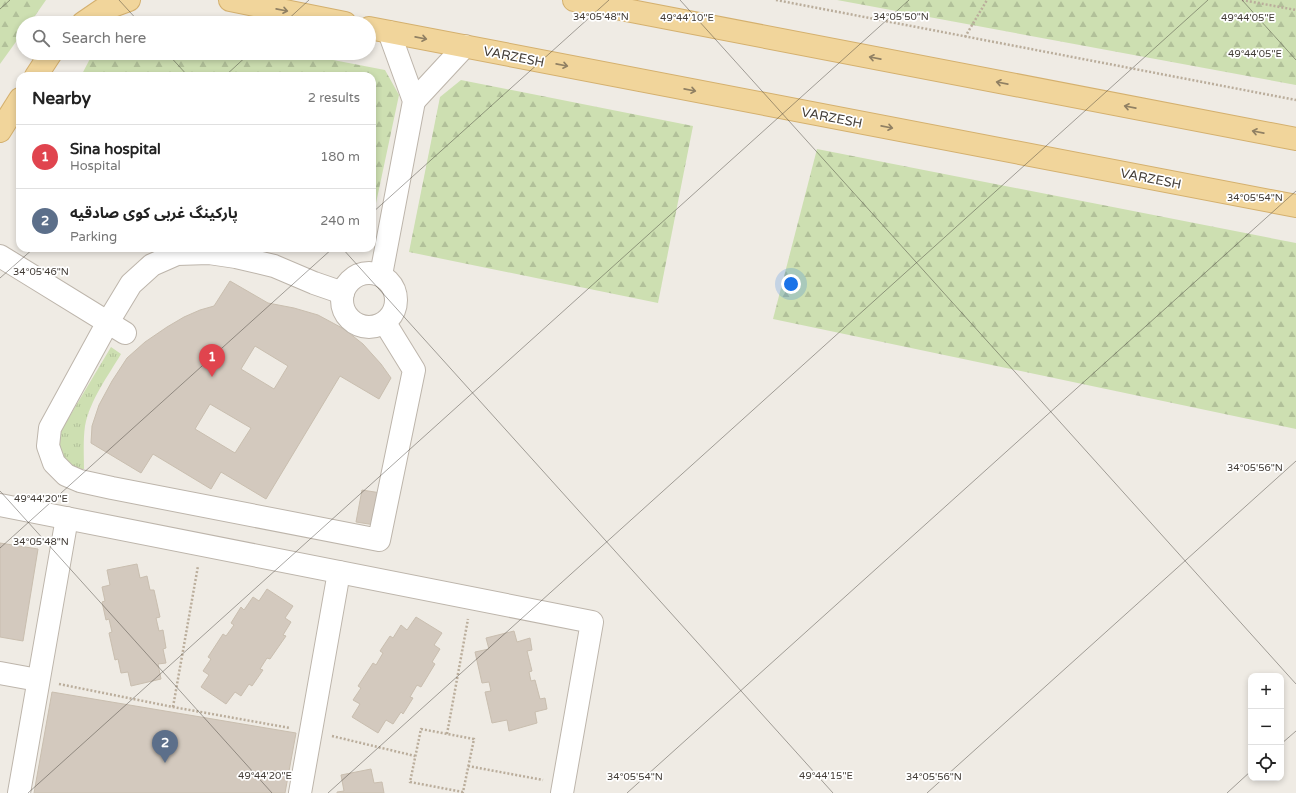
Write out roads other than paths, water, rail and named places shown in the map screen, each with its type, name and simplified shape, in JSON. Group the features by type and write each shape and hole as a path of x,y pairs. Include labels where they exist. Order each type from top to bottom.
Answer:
{"main road":[{"path":"78,16 91,0"},
{"path":"93,16 102,10 129,0"},
{"path":"230,0 310,16"},
{"path":"574,0 1296,139"},
{"name":"VARZESH","path":"379,30 1296,206"},
{"path":"39,72 46,60"},
{"path":"0,131 16,105"}],"street":[{"path":"379,30 414,101"},
{"path":"381,275 414,101 465,46"},
{"path":"343,293 314,283 274,266 209,253 177,254 152,264 131,284 117,328 50,428 48,446 54,463 66,476 80,481 379,540 414,370 385,323"},
{"path":"0,256 117,328"},
{"path":"372,272 381,275 389,281 397,298 396,307 392,316 385,323 376,327 366,328 357,325 349,319 344,312 342,302 346,284 353,277 362,273 372,272"},
{"path":"0,505 592,622 563,789"},
{"path":"19,793 67,518"},
{"path":"300,793 339,572"},
{"path":"0,673 38,680"}],"place":[{"name":"Sina hospital","path":"212,377"},
{"name":"پارکینگ غربی کوی صادقیه","path":"165,763"}]}
